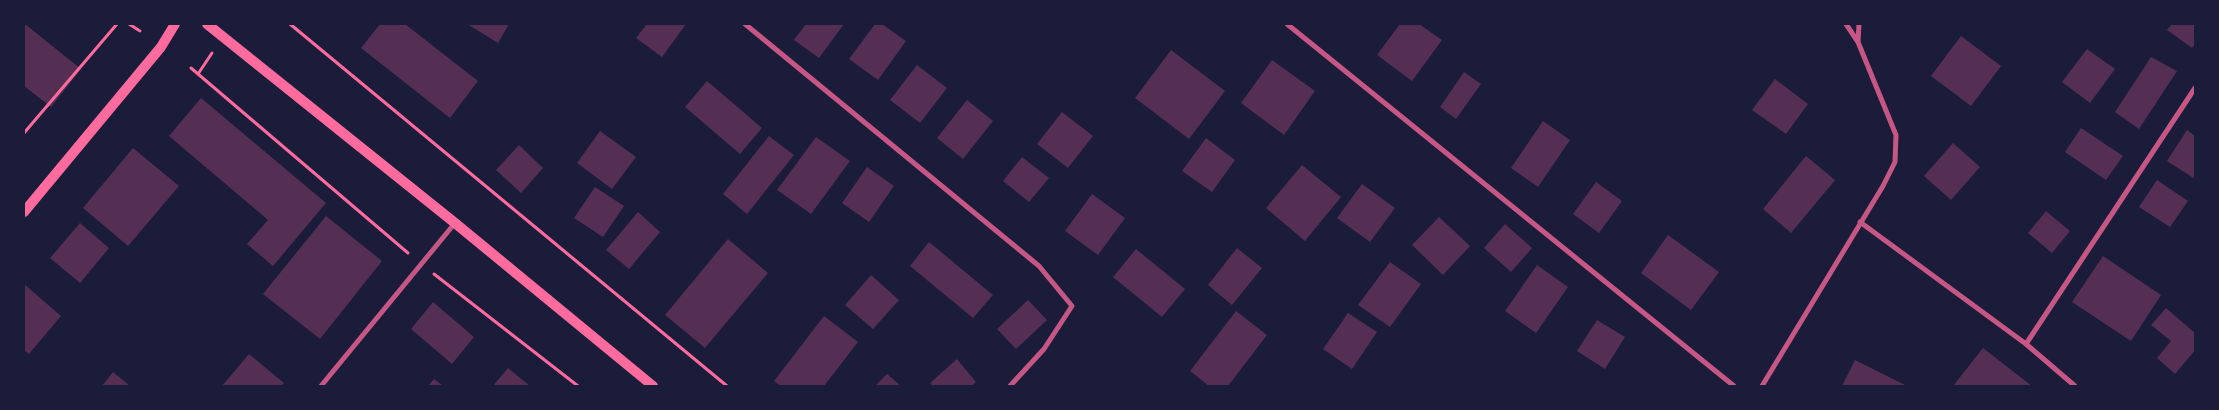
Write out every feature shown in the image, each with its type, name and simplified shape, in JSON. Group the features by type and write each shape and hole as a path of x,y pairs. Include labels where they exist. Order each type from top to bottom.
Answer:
{"main road":[{"path":"24,212 161,47 175,24"},
{"path":"207,24 455,223 653,386"}],"street":[{"path":"745,24 1039,266 1072,306 1044,349 1010,386"},
{"path":"1287,24 1734,386"},
{"path":"1762,386 1895,162 1896,135 1858,42 1846,24"},
{"path":"1858,42 1859,24"},
{"path":"2026,344 2195,88"},
{"path":"1860,222 2026,344 2075,386"},
{"path":"322,386 455,223"}],"path":[{"path":"24,133 117,24"},
{"path":"129,24 140,31"},
{"path":"290,24 727,386"},
{"path":"198,74 212,53"},
{"path":"190,68 422,264 578,386"}],"building":[{"path":"25,24 81,69 51,107 24,86"},
{"path":"380,24 405,24 478,81 450,118 361,48"},
{"path":"467,24 509,24 498,43"},
{"path":"647,24 686,24 662,57 636,38"},
{"path":"806,24 844,24 819,58 794,40"},
{"path":"875,24 882,24 906,41 878,80 849,59"},
{"path":"1400,24 1419,24 1442,40 1412,81 1377,55"},
{"path":"2172,24 2195,24 2195,44 2192,48 2167,30"},
{"path":"1961,36 2001,66 1971,106 1931,76"},
{"path":"2087,49 2115,69 2090,103 2062,82"},
{"path":"1171,50 1225,91 1189,139 1135,98"},
{"path":"2151,57 2177,71 2139,129 2115,112"},
{"path":"1272,60 1315,91 1284,135 1241,103"},
{"path":"917,65 947,88 920,123 890,100"},
{"path":"1464,72 1481,84 1456,119 1440,107"},
{"path":"1775,79 1808,104 1786,134 1752,110"},
{"path":"707,81 762,128 740,154 685,107"},
{"path":"201,98 326,203 273,266 247,244 268,220 169,136"},
{"path":"967,100 993,121 963,159 937,138"},
{"path":"1062,112 1093,136 1068,168 1037,144"},
{"path":"1543,121 1570,140 1538,187 1511,168"},
{"path":"2081,128 2123,156 2106,180 2065,152"},
{"path":"2187,130 2195,136 2195,179 2167,161"},
{"path":"600,131 636,157 612,189 577,163"},
{"path":"769,136 794,155 747,214 723,194"},
{"path":"816,137 850,161 811,214 777,190"},
{"path":"1206,138 1235,160 1212,192 1182,171"},
{"path":"1953,143 1980,167 1951,200 1924,176"},
{"path":"519,145 543,168 521,193 496,170"},
{"path":"133,148 179,186 128,246 83,208"},
{"path":"1806,156 1835,180 1791,233 1763,209"},
{"path":"1022,157 1049,178 1029,202 1003,181"},
{"path":"1302,165 1341,197 1305,241 1266,208"},
{"path":"867,167 894,186 869,222 842,203"},
{"path":"2157,180 2188,201 2170,227 2139,207"},
{"path":"1596,182 1622,201 1599,233 1573,214"},
{"path":"1362,184 1395,208 1370,242 1337,218"},
{"path":"595,187 624,206 603,237 574,218"},
{"path":"1092,194 1125,218 1098,255 1065,231"},
{"path":"2046,211 2070,231 2052,253 2028,233"},
{"path":"638,212 660,232 629,269 606,250"},
{"path":"326,216 382,261 320,339 263,294"},
{"path":"1439,217 1470,246 1443,275 1412,245"},
{"path":"80,223 109,248 80,283 50,258"},
{"path":"1505,224 1532,248 1511,272 1484,248"},
{"path":"1668,235 1719,272 1691,310 1641,273"},
{"path":"728,239 768,273 705,348 665,315"},
{"path":"929,242 993,295 973,318 910,266"},
{"path":"1237,248 1262,268 1232,305 1208,285"},
{"path":"1136,249 1185,289 1162,317 1113,277"},
{"path":"2103,256 2161,295 2131,341 2072,302"},
{"path":"1390,262 1421,284 1390,327 1358,305"},
{"path":"1537,265 1568,287 1536,333 1505,311"},
{"path":"871,275 899,300 873,329 845,305"},
{"path":"24,284 61,316 29,354 24,350"},
{"path":"1028,300 1047,320 1016,349 997,329"},
{"path":"433,302 474,337 452,364 411,329"},
{"path":"2166,308 2195,333 2195,350 2175,374 2157,358 2171,341 2151,325"},
{"path":"1236,311 1267,335 1228,386 1209,386 1190,371"},
{"path":"1348,313 1377,332 1352,369 1323,349"},
{"path":"824,316 858,342 824,386 781,386 774,381"},
{"path":"1597,320 1625,337 1605,369 1577,351"},
{"path":"1983,348 2032,386 1953,386"},
{"path":"249,354 284,383 281,386 222,386"},
{"path":"957,359 976,382 971,386 933,386 930,383"},
{"path":"1855,360 1907,386 1842,386"},
{"path":"508,368 530,386 493,386"},
{"path":"113,372 130,386 102,386"},
{"path":"887,374 901,386 875,386"},
{"path":"434,379 443,386 428,386"}]}
